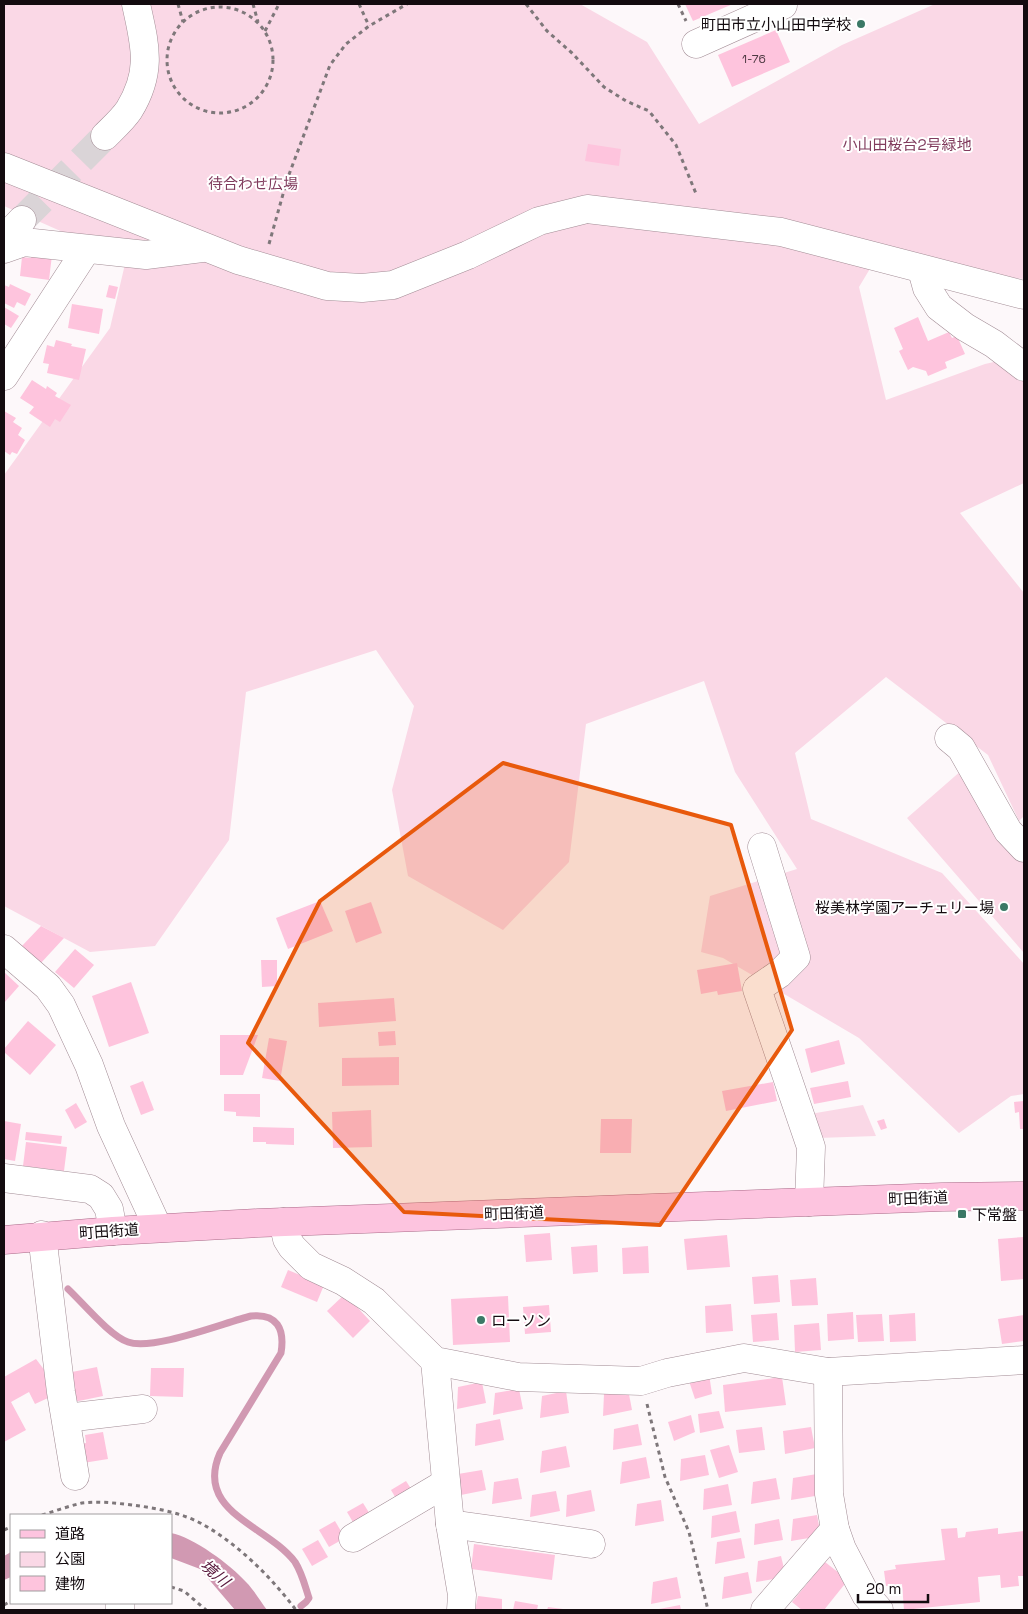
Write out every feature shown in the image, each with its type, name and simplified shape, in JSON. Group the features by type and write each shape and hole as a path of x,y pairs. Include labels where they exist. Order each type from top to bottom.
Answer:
{"main road":[{"name":"町田街道","path":"4,1240 42,1235 283,1222 942,1197 1024,1196"}],"street":[{"path":"105,136 128,111 142,82 146,59 136,4"},
{"path":"696,44 785,9"},
{"path":"4,167 238,260 327,286 345,288 393,285 468,255 539,221 587,209 781,232 1024,295"},
{"path":"4,249 24,242 146,255 206,247"},
{"path":"4,376 86,250"},
{"path":"922,270 927,288 938,307 965,327 994,344 1024,367"},
{"path":"949,738 961,748 1008,831 1024,848"},
{"path":"762,847 796,957 780,974 757,989 811,1147 809,1202"},
{"path":"4,949 48,987 61,1005 89,1065 111,1126 158,1228"},
{"path":"4,1178 90,1189 101,1196 108,1209 113,1231"},
{"path":"283,1222 287,1239 310,1266 343,1281 374,1301 435,1361 518,1377 641,1382 667,1372 744,1358 828,1372 962,1360 1024,1360"},
{"path":"42,1235 61,1392 76,1476"},
{"path":"435,1361 450,1524 462,1594 461,1610"},
{"path":"828,1372 829,1494 835,1529 842,1549 866,1595 879,1610"},
{"path":"66,1418 143,1409"},
{"path":"353,1538 446,1482"},
{"path":"450,1524 591,1544"},
{"path":"765,1610 835,1529"}],"path":[{"path":"178,4 183,22"},
{"path":"253,4 258,23"},
{"path":"265,31 279,4"},
{"path":"359,4 369,26"},
{"path":"268,247 287,180 330,65 346,44 369,26 406,4"},
{"path":"526,4 547,31 572,53 604,87 626,101 649,111 676,145 700,204"},
{"path":"213,7 230,8 245,13 258,23 269,37 274,54 272,72 265,89 253,102 237,111 220,114 202,110 186,102 174,88 168,71 167,54 173,36 183,22 197,12 213,7"},
{"path":"641,1382 665,1477 689,1532 708,1610"},
{"path":"45,1514 73,1505 97,1502 141,1506 172,1512 203,1524 228,1541 277,1586 296,1610"},
{"path":"172,1588 184,1591 206,1610"}],"highlighted area":[{"path":"503,763 731,825 792,1030 660,1225 404,1212 248,1043 320,901"}],"green space":[{"path":"4,4 580,4 647,42 699,124 842,45 935,4 1024,4 1024,279 922,270 877,257 859,287 886,400 985,364 1024,355 1024,483 960,513 1024,593 1024,816 1019,821 988,755 886,677 795,753 811,819 942,873 1024,964 1024,1094 1011,1096 959,1133 859,1038 723,958 701,952 710,896 797,869 735,772 704,681 586,724 569,862 503,930 408,876 392,790 414,706 376,650 246,692 229,840 155,946 90,952 4,906 4,475 110,328 129,247 83,241 4,206"},
{"name":"桜美林学園アーチェリー場","path":"962,770 1002,839 1024,861 1024,953 907,818"},
{"path":"863,1105 876,1136 818,1138 810,1114"}],"water":[{"name":"境川","path":"172,1533 190,1540 231,1568 249,1585 267,1610 235,1610 200,1569 172,1558"},
{"path":"10,1553 10,1577 4,1580 4,1556"}],"building":[{"path":"685,4 733,4 693,21"},
{"path":"776,30 790,62 732,87 718,55"},
{"path":"588,144 621,149 619,166 585,161"},
{"path":"32,253 52,255 49,280 20,276 22,257 31,258"},
{"path":"10,284 31,294 25,306 17,302 14,308 4,303 4,285 9,287"},
{"path":"109,285 118,287 115,299 106,297"},
{"path":"72,304 103,309 99,334 68,328"},
{"path":"4,307 19,316 11,328 4,324"},
{"path":"918,317 928,341 949,332 952,338 957,336 965,354 945,362 947,368 928,376 926,371 913,367 908,370 899,351 903,349 894,328"},
{"path":"56,340 86,349 79,380 47,373 49,364 43,363 47,345 54,347"},
{"path":"32,380 46,389 47,386 57,393 55,396 71,405 60,422 55,419 50,427 29,413 34,407 20,398"},
{"path":"4,411 16,418 13,422 22,428 18,435 25,440 17,454 12,452 10,455 4,451"},
{"path":"320,901 333,931 288,949 276,918"},
{"path":"371,902 382,933 356,943 345,911"},
{"path":"41,926 64,938 40,964 21,947"},
{"path":"75,949 94,965 74,988 55,972"},
{"path":"261,960 277,960 277,986 262,987"},
{"path":"737,963 742,991 718,995 717,991 701,994 697,970"},
{"path":"4,972 19,986 4,1003"},
{"path":"131,982 149,1033 109,1047 92,996"},
{"path":"394,998 396,1021 319,1027 318,1003"},
{"path":"28,1021 56,1045 30,1075 4,1052 4,1049"},
{"path":"395,1031 396,1045 379,1046 378,1032"},
{"path":"220,1035 258,1035 243,1075 220,1075"},
{"path":"269,1038 287,1041 280,1081 262,1078"},
{"path":"839,1040 845,1064 811,1073 805,1049"},
{"path":"399,1057 399,1085 342,1086 342,1058"},
{"path":"143,1081 154,1110 141,1115 130,1086"},
{"path":"848,1081 851,1097 814,1104 810,1088"},
{"path":"773,1082 777,1101 726,1111 722,1091"},
{"path":"224,1094 260,1094 260,1117 236,1116 236,1112 224,1111"},
{"path":"1024,1101 1024,1129 1020,1129 1019,1112 1015,1113 1014,1102"},
{"path":"76,1103 87,1122 75,1129 65,1110"},
{"path":"371,1110 372,1147 333,1148 332,1112"},
{"path":"601,1119 632,1119 631,1153 600,1153"},
{"path":"884,1119 887,1128 881,1130 877,1121"},
{"path":"4,1121 21,1124 15,1161 4,1159"},
{"path":"253,1127 294,1128 294,1145 253,1142"},
{"path":"26,1132 62,1136 61,1144 25,1140"},
{"path":"26,1142 67,1147 64,1171 23,1166"},
{"path":"550,1233 552,1260 526,1262 524,1235"},
{"path":"727,1235 730,1267 687,1270 684,1239"},
{"path":"1024,1237 1024,1279 1001,1281 998,1239"},
{"path":"597,1245 598,1272 573,1274 571,1247"},
{"path":"648,1246 649,1273 623,1274 622,1248"},
{"path":"288,1270 324,1285 317,1302 281,1287"},
{"path":"778,1275 780,1302 754,1304 752,1277"},
{"path":"816,1278 818,1305 792,1306 790,1280"},
{"path":"345,1294 370,1321 353,1338 327,1311"},
{"name":"ローソン","path":"508,1296 510,1342 453,1345 451,1299"},
{"path":"731,1304 733,1331 706,1333 705,1306"},
{"path":"549,1305 551,1332 525,1334 523,1307"},
{"path":"853,1312 854,1339 828,1341 827,1314"},
{"path":"777,1313 779,1340 753,1342 751,1315"},
{"path":"915,1313 916,1341 890,1342 889,1315"},
{"path":"882,1314 884,1341 858,1342 856,1315"},
{"path":"1024,1315 1024,1341 1002,1344 998,1319"},
{"path":"819,1323 821,1350 795,1352 794,1325"},
{"path":"36,1359 61,1392 35,1404 29,1392 11,1402 26,1430 4,1442 4,1377"},
{"path":"97,1367 103,1396 74,1402 67,1373"},
{"path":"151,1368 184,1368 183,1397 150,1396"},
{"path":"709,1374 712,1394 695,1399 689,1381"},
{"path":"782,1377 786,1405 725,1412 723,1385"},
{"path":"482,1382 486,1403 457,1409 458,1387"},
{"path":"519,1389 523,1409 493,1415 495,1393"},
{"path":"628,1389 632,1410 603,1416 604,1394"},
{"path":"566,1391 569,1413 540,1418 542,1396"},
{"path":"719,1411 724,1428 700,1433 698,1414"},
{"path":"691,1415 695,1432 674,1441 668,1422"},
{"path":"500,1419 504,1440 475,1446 476,1424"},
{"path":"638,1424 642,1445 613,1450 614,1429"},
{"path":"762,1427 765,1450 739,1453 736,1430"},
{"path":"811,1427 815,1448 785,1454 783,1431"},
{"path":"103,1432 108,1459 83,1463 80,1444 86,1443 85,1435"},
{"path":"729,1445 738,1472 719,1478 710,1450"},
{"path":"566,1446 570,1467 540,1473 542,1451"},
{"path":"705,1455 709,1475 680,1481 681,1459"},
{"path":"646,1457 650,1478 620,1484 622,1462"},
{"path":"482,1470 486,1490 456,1496 458,1474"},
{"path":"817,1474 821,1495 791,1500 793,1478"},
{"path":"518,1478 522,1499 492,1504 494,1482"},
{"path":"776,1478 780,1499 751,1504 753,1482"},
{"path":"406,1481 417,1498 401,1507 391,1490"},
{"path":"728,1484 732,1505 703,1510 704,1489"},
{"path":"591,1490 595,1511 566,1517 567,1495"},
{"path":"556,1491 560,1511 530,1517 532,1495"},
{"path":"661,1500 664,1521 635,1526 637,1504"},
{"path":"363,1503 373,1519 357,1529 347,1512"},
{"path":"736,1511 740,1532 711,1538 712,1516"},
{"path":"817,1515 821,1536 791,1541 793,1519"},
{"path":"779,1519 783,1540 754,1545 755,1524"},
{"path":"335,1521 345,1538 329,1547 319,1530"},
{"path":"957,1528 958,1538 965,1537 966,1532 998,1528 998,1534 1024,1531 1024,1576 1018,1576 1019,1586 1001,1588 1000,1575 978,1577 980,1602 904,1610 902,1584 886,1586 884,1571 896,1569 895,1565 945,1560 941,1529"},
{"path":"741,1538 745,1558 715,1564 717,1542"},
{"path":"318,1540 328,1557 312,1566 302,1549"},
{"path":"474,1544 555,1555 552,1580 471,1569"},
{"path":"781,1556 786,1577 756,1582 758,1561"},
{"path":"825,1562 848,1580 824,1610 802,1610 792,1602"},
{"path":"748,1572 752,1593 722,1599 724,1577"},
{"path":"677,1577 681,1598 651,1604 653,1582"},
{"path":"478,1596 502,1599 502,1610 475,1610"},
{"path":"515,1601 538,1605 537,1610 513,1610"},
{"path":"680,1605 681,1610 659,1610 659,1609"},
{"path":"548,1607 563,1609 563,1610 547,1610"}],"waterway":[{"path":"68,1289 113,1333 128,1342 139,1344 171,1340 251,1316 267,1317 277,1324 282,1337 281,1353 220,1453 215,1473 217,1490 225,1504 237,1516 283,1549 295,1562 309,1598 301,1606"}],"tunnel":[{"path":"22,220 105,136"}],"place":[{"name":"町田市立小山田中学校","path":"861,24"},
{"name":"桜美林学園アーチェリー場","path":"1004,907"},
{"name":"下常盤","path":"962,1214"},
{"name":"ローソン","path":"481,1320"}],"park label":[{"name":"小山田桜台2号緑地","path":"907,144"},
{"name":"待合わせ広場","path":"253,183"}]}
